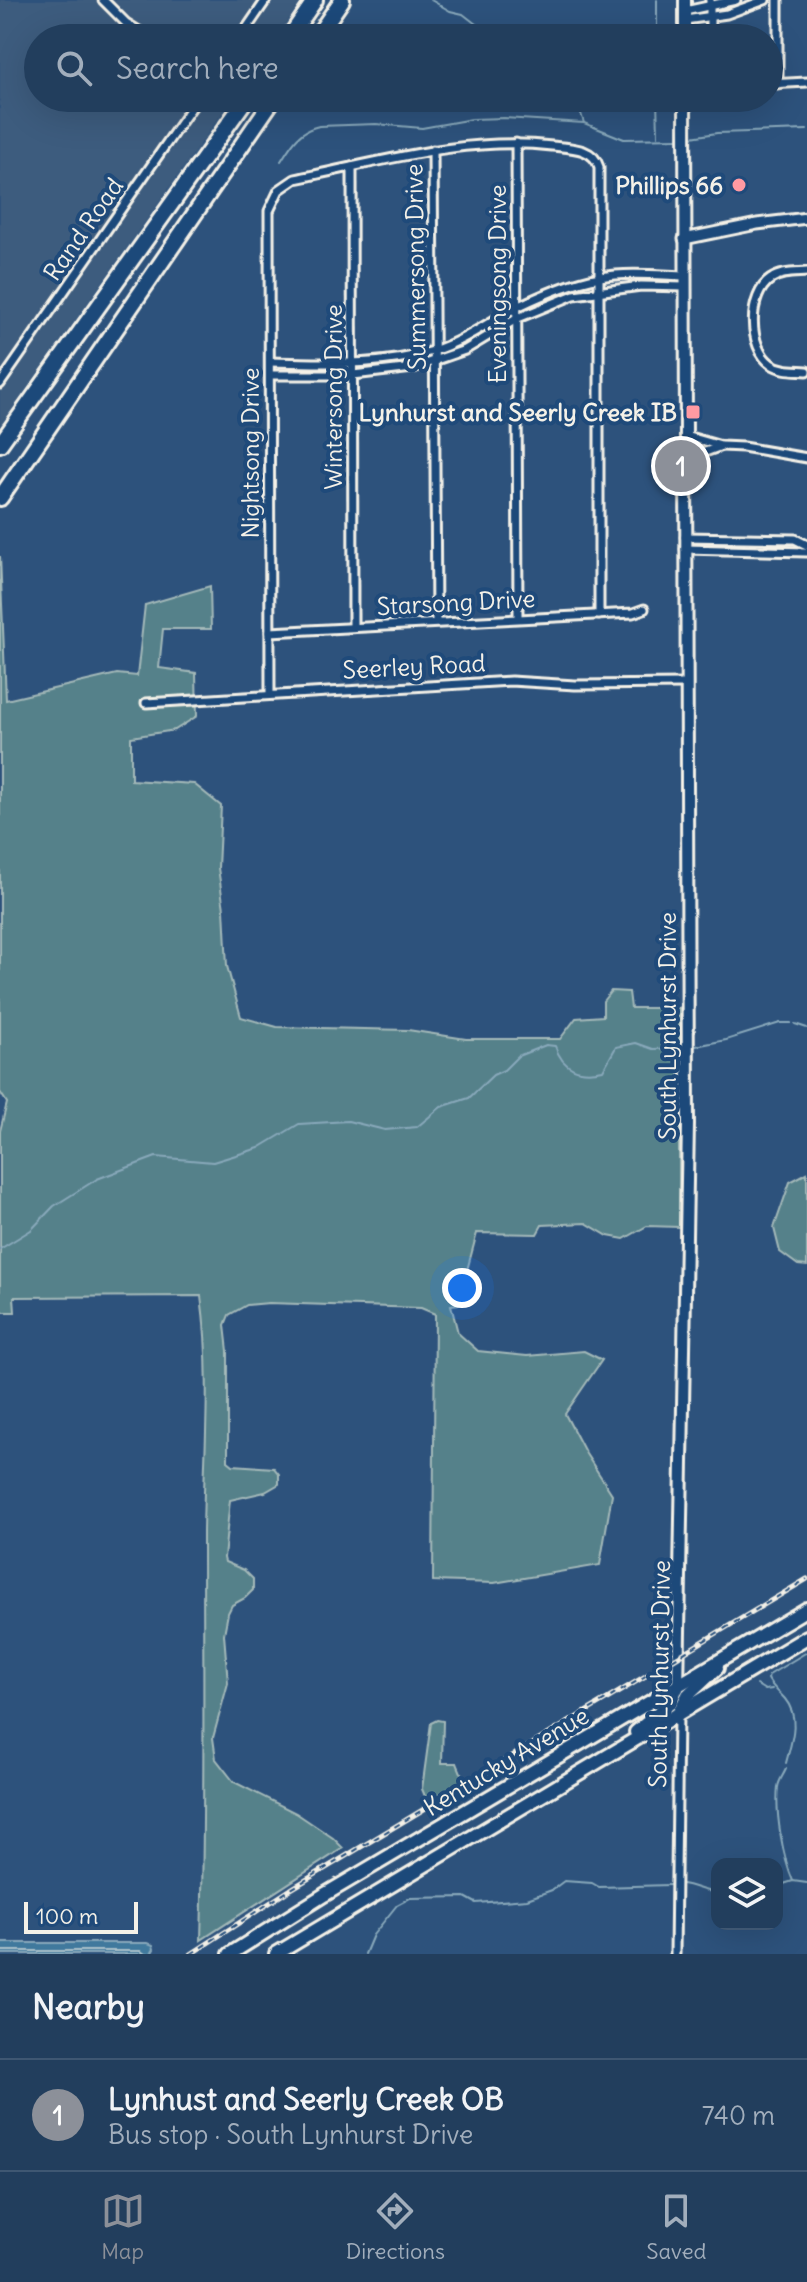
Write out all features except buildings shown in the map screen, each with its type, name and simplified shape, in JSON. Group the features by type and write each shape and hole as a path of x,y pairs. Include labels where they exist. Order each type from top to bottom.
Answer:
{"highway":[{"path":"299,24 315,0"},
{"path":"326,24 342,0"},
{"path":"0,444 237,112"},
{"path":"0,498 264,112"},
{"path":"0,506 34,449"}],"main road":[{"name":"South Lynhurst Drive","path":"678,1715 688,1057 685,112"},
{"name":"Kentucky Avenue","path":"230,1954 246,1950 807,1609"},
{"name":"Kentucky Avenue","path":"276,1954 807,1637"},
{"path":"678,1715 688,1695 723,1658"},
{"path":"628,1745 632,1735 670,1703 678,1685"}],"street":[{"path":"103,0 128,24"},
{"path":"250,24 266,0"},
{"path":"685,10 736,0"},
{"path":"685,10 710,18 765,0"},
{"path":"777,24 778,0"},
{"path":"710,3 710,24"},
{"path":"783,83 807,82"},
{"name":"Rand Road","path":"0,384 188,112"},
{"path":"352,167 433,150 480,144 516,143 576,149 596,158 599,167 599,615"},
{"name":"Eveningsong Drive","path":"516,143 518,617"},
{"name":"Summersong Drive","path":"433,150 436,622"},
{"name":"Nightsong Drive","path":"270,695 269,211 286,183 352,167"},
{"name":"Wintersong Drive","path":"352,167 353,627"},
{"path":"684,239 757,224 807,218"},
{"path":"807,272 782,274 771,279 760,290 755,308 756,339 763,356 776,367 807,371"},
{"path":"270,362 353,364 401,359 436,350 471,335 517,307 553,291 599,277 685,281"},
{"path":"270,375 353,375 413,368 465,350 545,305 599,290 685,281"},
{"path":"686,436 721,446 747,447 807,458"},
{"path":"686,459 721,446"},
{"path":"685,543 795,539 807,545"},
{"path":"685,543 807,552"},
{"name":"Starsong Drive","path":"270,632 633,613 644,609"},
{"name":"Seerley Road","path":"146,703 511,681 551,681 575,685 685,684"},
{"name":"South Lynhurst Drive","path":"675,1954 678,1715"}],"shaded area":[{"path":"0,0 302,0 286,24 24,24 24,112 223,112 0,426"}],"green space":[{"path":"0,556 6,700 117,674 137,676 145,605 210,586 211,629 163,629 159,668 196,673 197,716 175,730 131,737 131,780 194,784 221,806 218,868 227,966 241,1017 277,1027 408,1030 466,1039 560,1039 576,1018 603,1016 603,1001 611,991 629,992 631,1008 679,1008 679,1227 647,1226 624,1239 608,1236 586,1223 542,1225 537,1234 477,1233 458,1304 451,1305 458,1333 478,1351 527,1356 584,1351 602,1360 565,1414 612,1494 600,1565 494,1583 433,1581 435,1314 421,1308 269,1303 247,1305 229,1315 225,1325 228,1351 228,1461 233,1465 274,1468 279,1474 279,1484 265,1492 230,1500 225,1562 244,1570 253,1579 253,1590 232,1605 228,1613 224,1634 228,1683 213,1738 216,1759 234,1782 296,1813 343,1848 201,1940 203,1532 207,1385 201,1296 14,1297 15,1312 0,1312 0,1131 7,1103 0,1092"},
{"path":"807,1173 807,1266 798,1265 780,1252 774,1228 790,1182"},
{"path":"443,1721 442,1763 457,1763 464,1780 427,1801 422,1789 431,1723"}],"water":[{"path":"0,1943 148,1943 154,1949 151,1954 0,1954"}],"waterway":[{"path":"431,0 450,11 463,14 476,24"},
{"path":"657,0 657,24"},
{"path":"580,112 584,123 624,139 680,138"},
{"path":"657,112 658,136"},
{"path":"281,161 301,135 319,126 376,124 422,128 472,119 504,118 584,123"},
{"path":"691,137 717,133 807,130"},
{"path":"691,1047 780,1023 791,1023"},
{"path":"795,1024 807,1028"},
{"path":"0,1249 31,1230 54,1206 97,1179 156,1157 213,1162 259,1148 299,1124 348,1121 385,1130 417,1127 441,1107 469,1098 518,1056 546,1045 555,1046 563,1061 573,1069 587,1072 603,1070 616,1047 636,1043 653,1049 685,1048"},
{"path":"786,1763 792,1739 793,1714 768,1679 769,1675 807,1652"},
{"path":"757,1685 765,1690 772,1689"},
{"path":"786,1769 777,1798 783,1848 793,1881"},
{"path":"365,1954 373,1935 397,1905 410,1898 465,1897 476,1903 527,1899 552,1890 564,1881 592,1883 599,1887 670,1885"},
{"path":"783,1884 793,1881 807,1883"},
{"path":"682,1884 711,1891"}],"railway":[{"path":"191,1954 291,1889 807,1579"}],"place":[{"name":"Phillips 66","path":"739,185"},
{"name":"Lynhurst and Seerly Creek IB","path":"693,412"},
{"name":"Lynhust and Seerly Creek OB","path":"681,466"}]}
